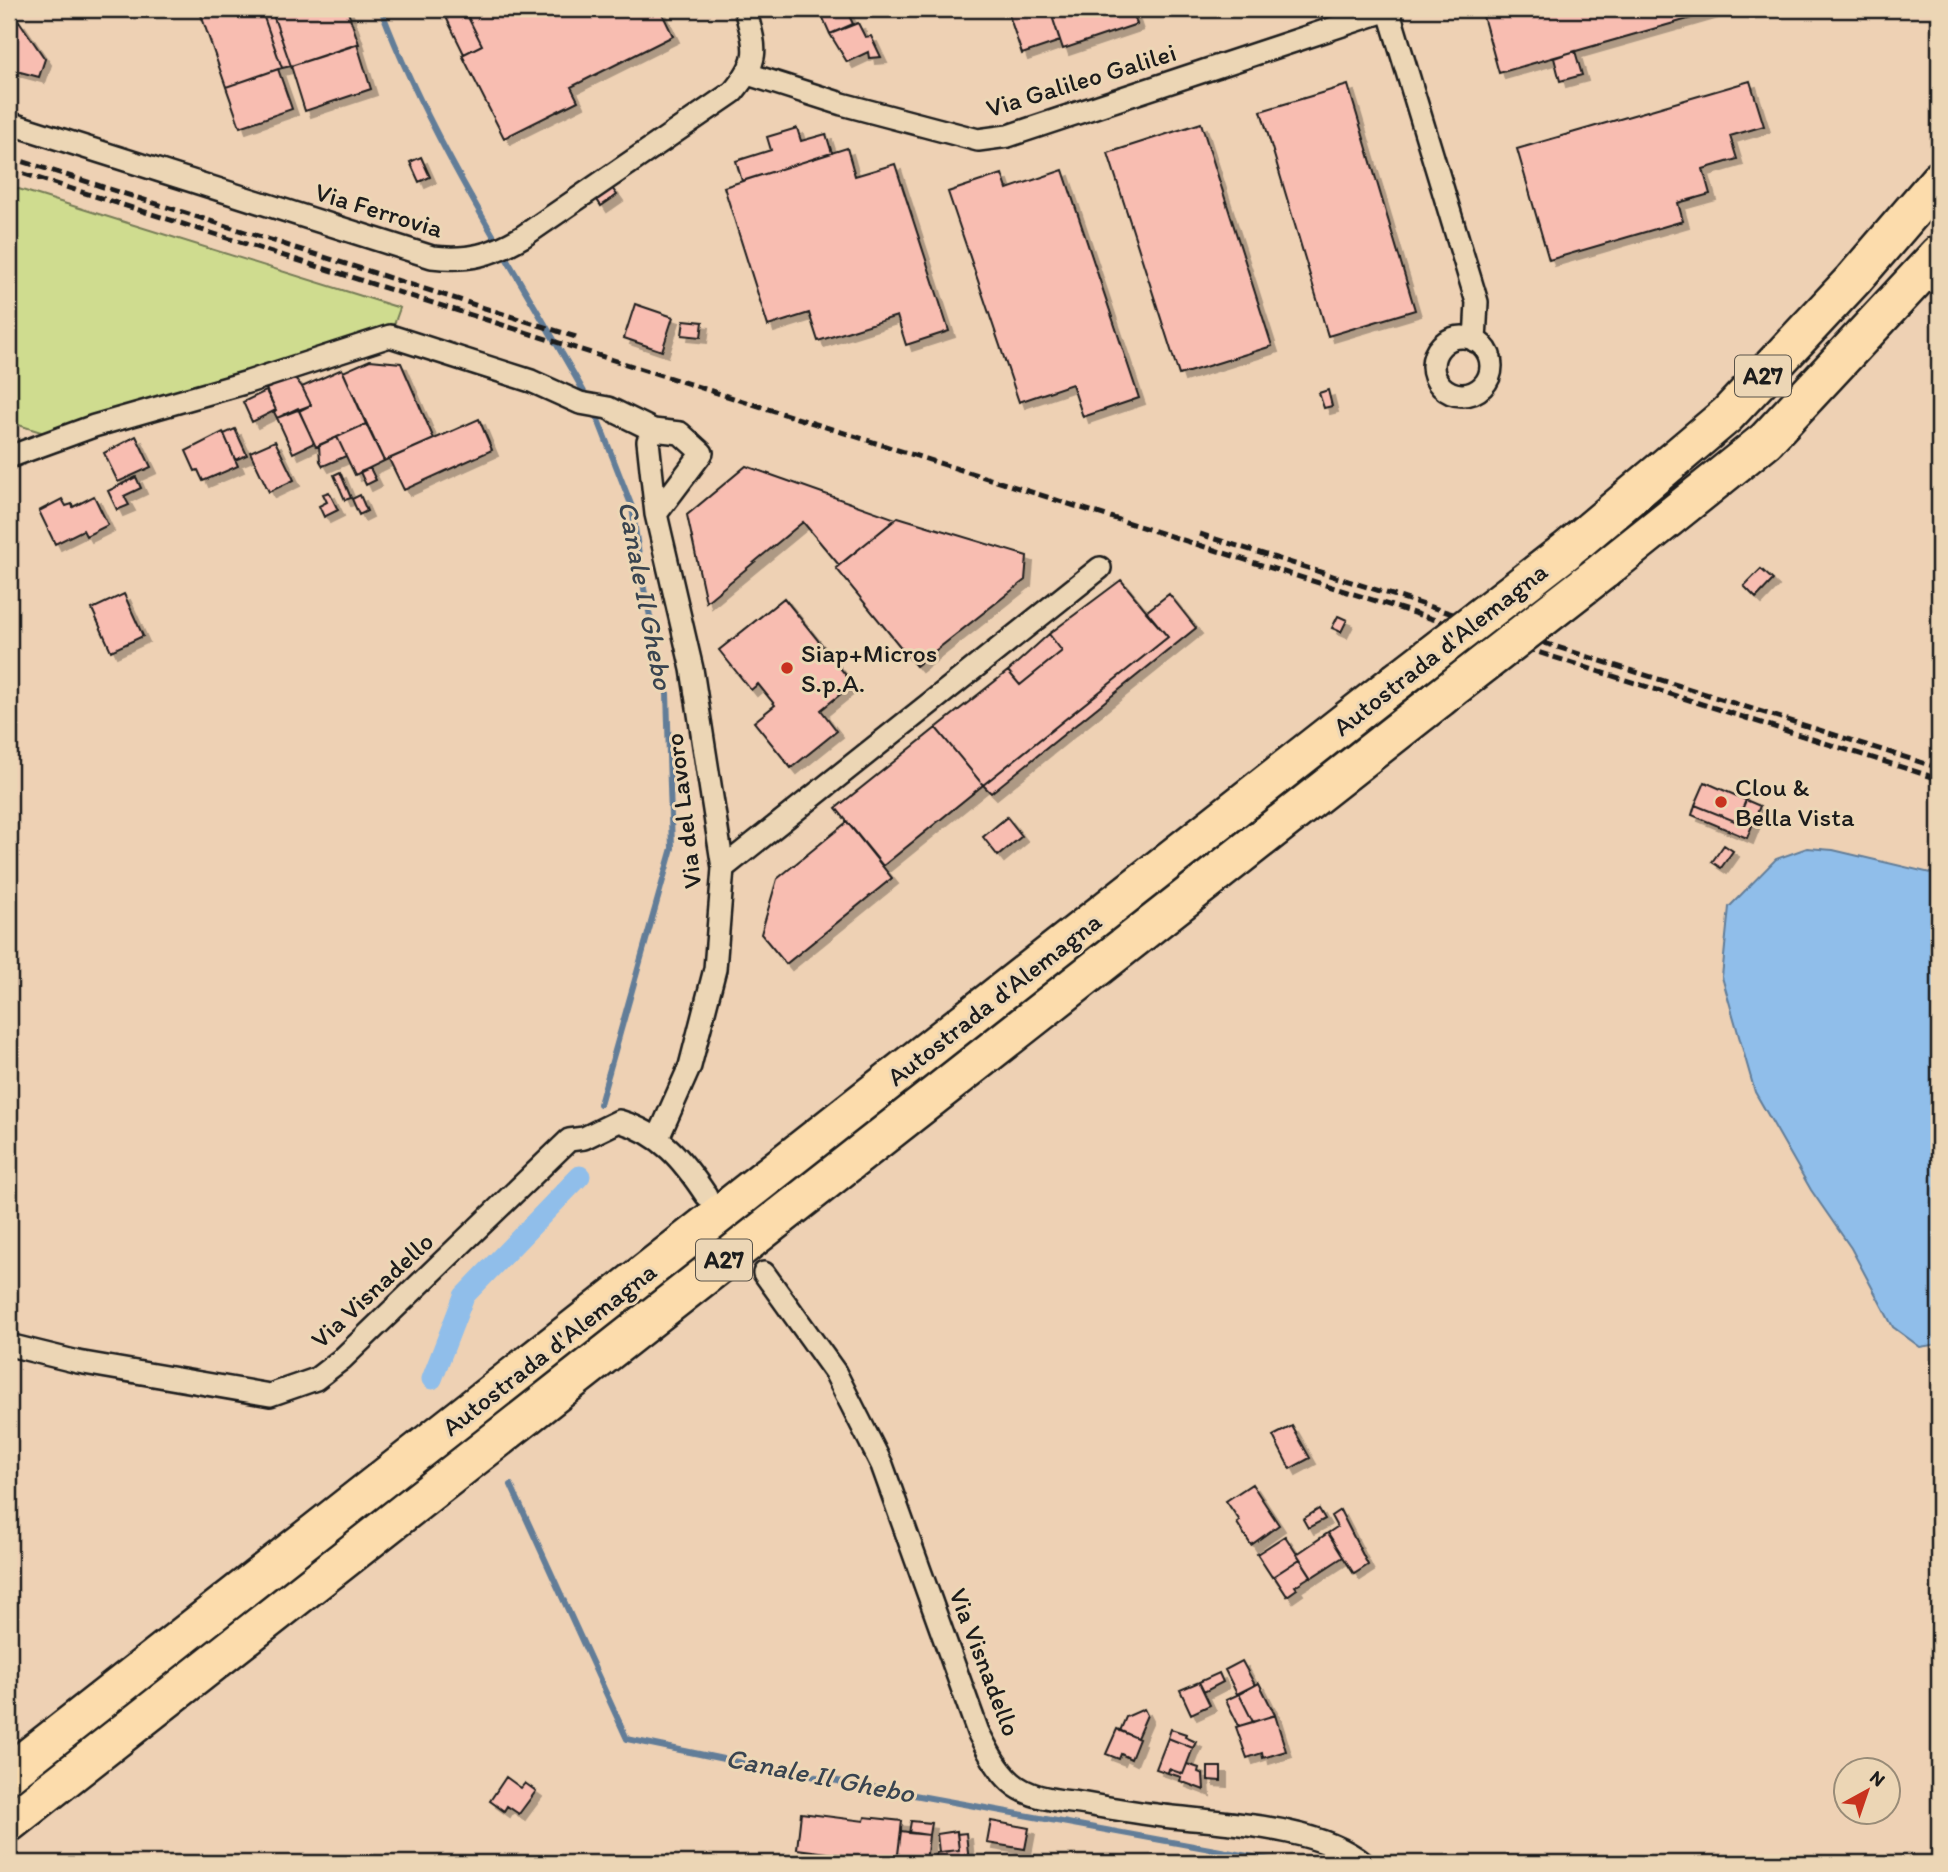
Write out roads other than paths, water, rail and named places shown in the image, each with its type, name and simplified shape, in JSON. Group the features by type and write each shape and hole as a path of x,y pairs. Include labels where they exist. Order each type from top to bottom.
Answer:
{"highway":[{"name":"Autostrada d'Alemagna","path":"9,1773 1566,551 1727,415 1853,280 1939,180"},
{"name":"Autostrada d'Alemagna","path":"9,1823 1603,572 1766,440 1939,254"}],"street":[{"path":"745,9 754,40 755,58 748,74"},
{"name":"Via Galileo Galilei","path":"748,74 842,104 978,140 1008,136 1388,9 1477,303 1475,341"},
{"name":"Via Ferrovia","path":"9,123 432,257 451,259 490,254 511,244 701,116 733,92 748,74"},
{"path":"9,457 94,426 248,382 390,335 531,381 580,403 608,408 653,430 680,433 702,453 656,514"},
{"name":"Via del Lavoro","path":"653,430 648,441 656,514 692,669 723,868 715,969 690,1066 657,1138"},
{"path":"723,868 1100,568"},
{"name":"Via Visnadello","path":"9,1345 78,1362 270,1395 316,1379 342,1359 569,1140 584,1138 619,1121 634,1125 657,1138 684,1162 706,1195"},
{"name":"Via Visnadello","path":"764,1273 835,1372 882,1465 978,1732 1011,1782 1032,1796 1155,1815 1251,1826 1313,1839 1336,1847 1363,1863"}],"water":[{"path":"1807,848 1833,850 1939,875 1939,1344 1920,1347 1893,1327 1851,1248 1811,1190 1755,1092 1722,977 1729,907 1776,859"}],"waterway":[{"name":"Canale Il Ghebo","path":"381,9 402,60 450,159 588,399"},
{"name":"Canale Il Ghebo","path":"595,412 632,507 644,589 667,693 672,848 600,1104"},
{"name":"Canale Il Ghebo","path":"432,1379 464,1296 580,1176"},
{"name":"Canale Il Ghebo","path":"511,1485 627,1739 772,1769 1287,1863"}],"railway":[{"path":"9,157 576,337"},
{"path":"9,169 1939,779"},
{"path":"1200,534 1939,768"}],"place":[{"name":"Siap+Micros S.p.A.","path":"787,668"},
{"name":"Clou & Bella Vista","path":"1721,802"}]}
